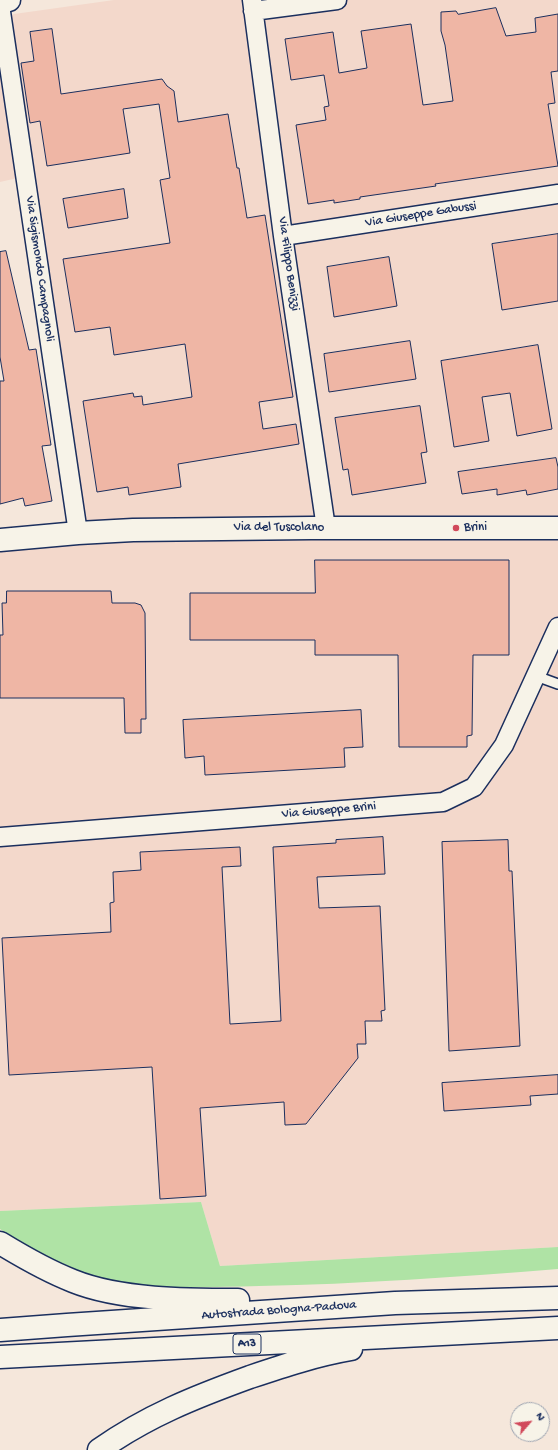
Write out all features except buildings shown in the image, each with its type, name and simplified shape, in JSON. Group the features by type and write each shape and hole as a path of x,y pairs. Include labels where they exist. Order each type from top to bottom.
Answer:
{"main road":[{"path":"0,1 9,0"},
{"name":"Via del Tuscolano","path":"0,540 133,530 558,528"},
{"path":"0,1243 41,1266 73,1281 103,1291 135,1296 197,1300 395,1303"},
{"name":"Autostrada Bologna-Padova","path":"0,1330 28,1329 67,1324 395,1303 558,1298"},
{"name":"A13","path":"0,1357 558,1328"},
{"path":"99,1450 134,1426 168,1409 212,1390 282,1366 348,1350 466,1332"}],"street":[{"path":"252,5 337,0"},
{"name":"Via Sigismondo Campagnoli","path":"0,5 78,533"},
{"name":"Via Filippo Benizzi","path":"252,5 283,236 326,528"},
{"name":"Via Giuseppe Gabussi","path":"283,236 558,194"},
{"name":"Via Giuseppe Brini","path":"0,837 443,802 474,787 504,745 558,627"}],"lane":[{"path":"536,676 558,684"}],"shaded area":[{"path":"114,0 558,0 558,1247 220,1266 201,1202 0,1211 0,533 78,528 22,177 0,182 0,16"}],"green space":[{"path":"201,1202 220,1266 558,1247 558,1269 334,1284 157,1287 117,1282 84,1274 47,1258 0,1229 0,1211"}],"place":[{"name":"Brini","path":"456,528"}]}
